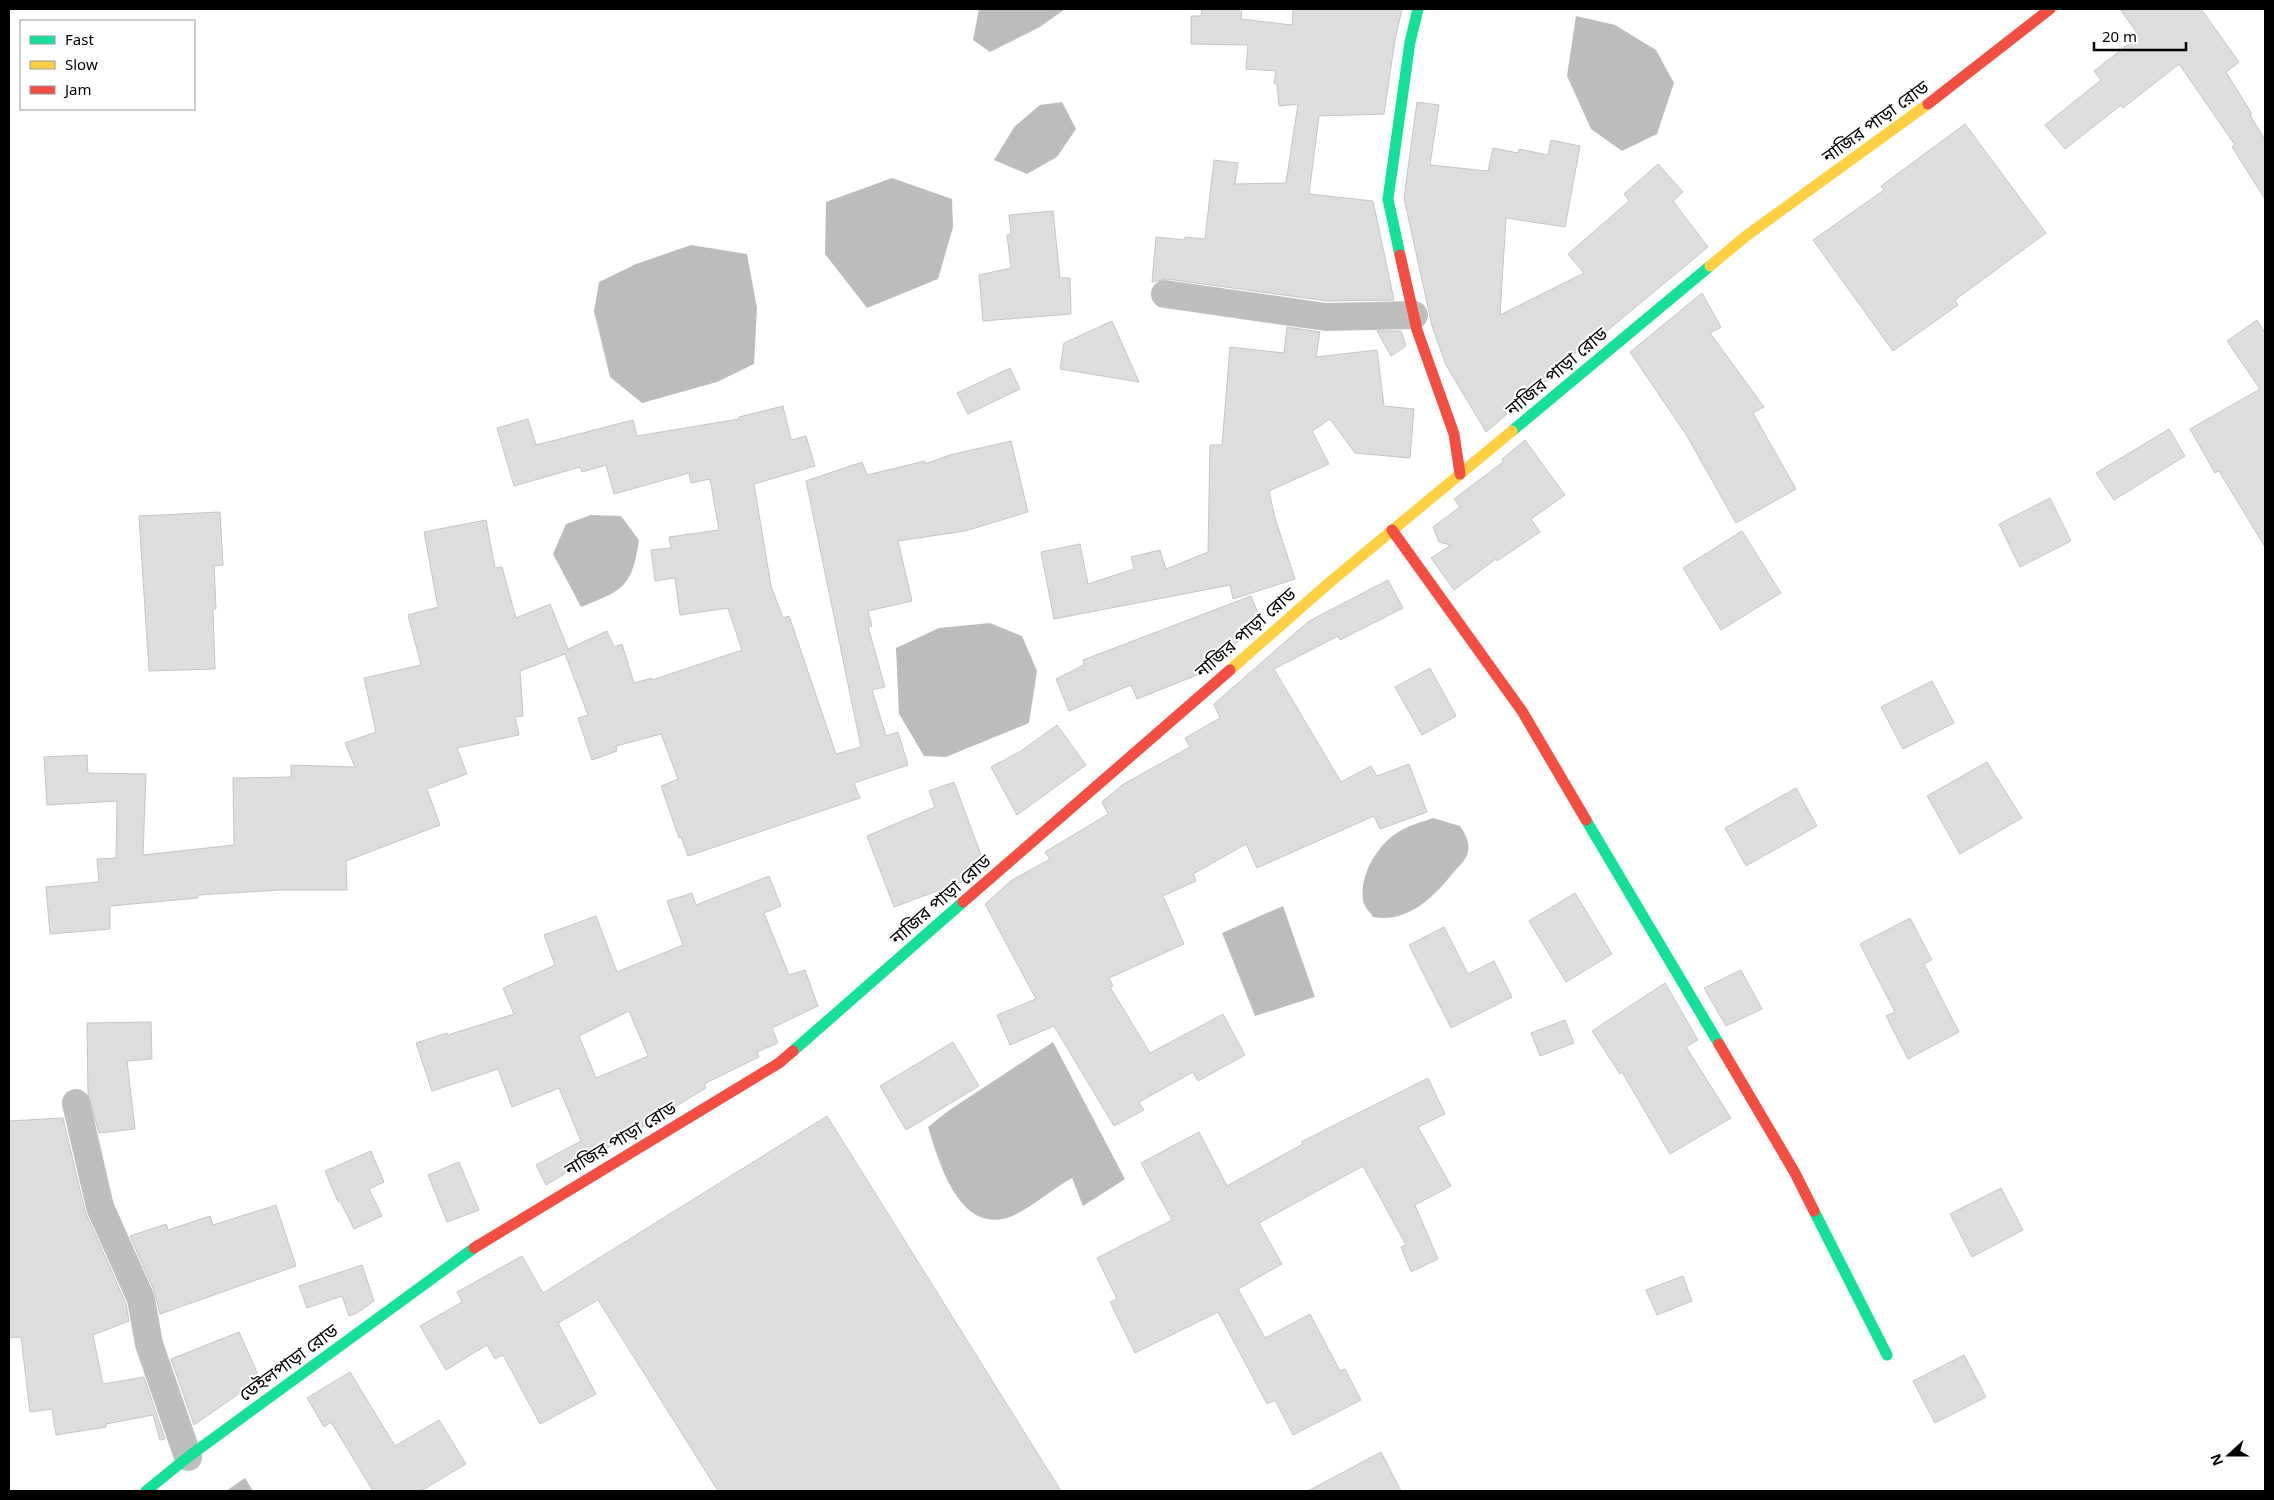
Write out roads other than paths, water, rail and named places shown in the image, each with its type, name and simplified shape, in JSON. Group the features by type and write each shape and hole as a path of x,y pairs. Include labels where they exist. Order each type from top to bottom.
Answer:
{"main road":[{"path":"1418,9 1410,42 1388,199 1417,330 1454,434 1460,474"},
{"name":"নাজির পাড়া রোড","path":"452,1263 502,1229 779,1063 1392,530 1746,236 1960,81 2050,9"},
{"path":"1392,530 1522,711 1795,1173 1887,1355"},
{"name":"ডেইলপাড়া রোড","path":"146,1491 452,1263"}],"street":[{"path":"1165,294 1326,317 1414,315"},
{"path":"76,1103 100,1208 141,1299 149,1344 188,1458"}]}
